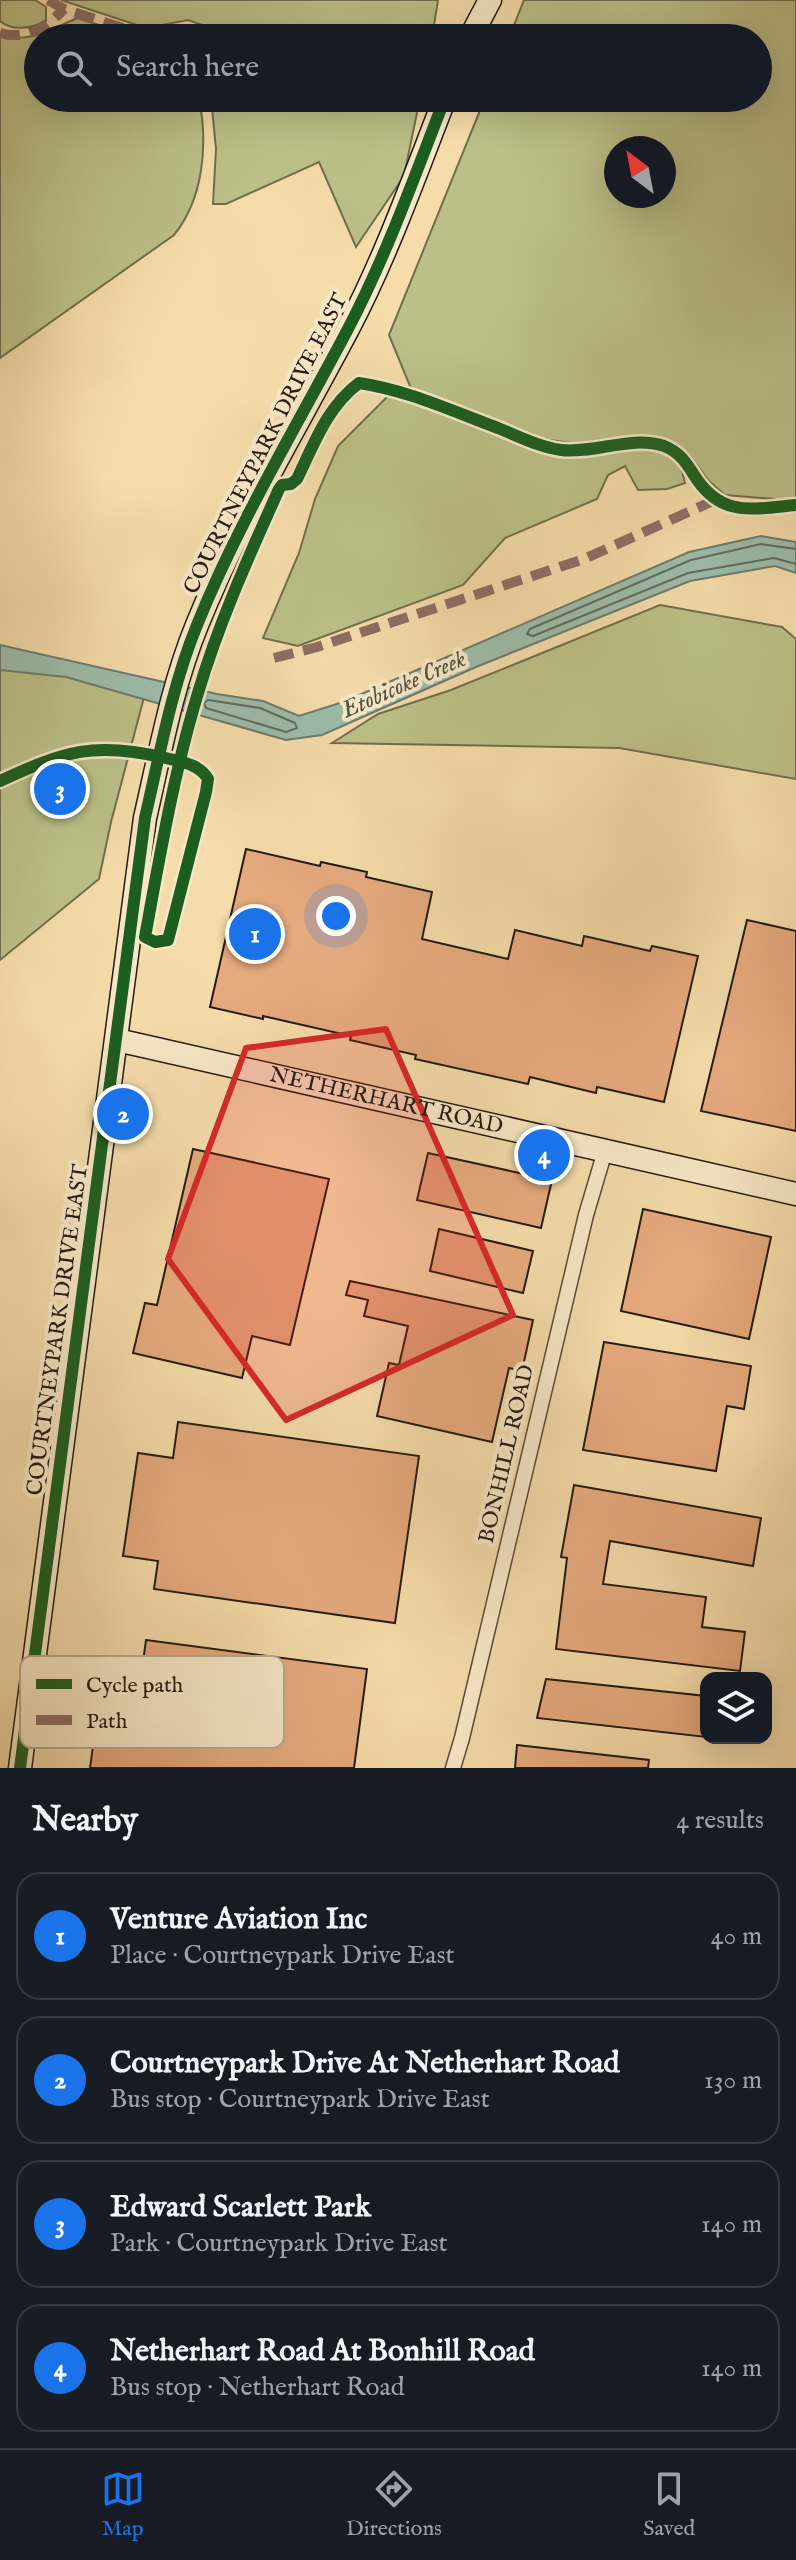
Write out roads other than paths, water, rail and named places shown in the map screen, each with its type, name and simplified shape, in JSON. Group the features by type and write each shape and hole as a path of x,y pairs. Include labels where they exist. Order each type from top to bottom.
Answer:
{"street":[{"path":"470,24 474,0"},
{"path":"476,24 490,0"},
{"name":"COURTNEYPARK DRIVE EAST","path":"35,1656 145,818 169,712 196,628 214,586 259,491 349,327 385,250 439,112"},
{"name":"NETHERHART ROAD","path":"117,1040 796,1194"},
{"name":"BONHILL ROAD","path":"453,1768 586,1215 605,1151"},
{"name":"COURTNEYPARK DRIVE EAST","path":"20,1768 23,1748"}],"water":[{"name":"Etobicoke Creek","path":"761,536 796,542 796,573 775,566 690,581 476,667 322,735 286,740 66,677 0,670 0,645 217,694 263,701 299,716 343,702 689,552"}],"place":[{"name":"Edward Scarlett Park","path":"60,789"},
{"name":"Venture Aviation Inc","path":"255,934"},
{"name":"Courtneypark Drive At Netherhart Road","path":"123,1114"},
{"name":"Netherhart Road At Bonhill Road","path":"544,1155"}]}
